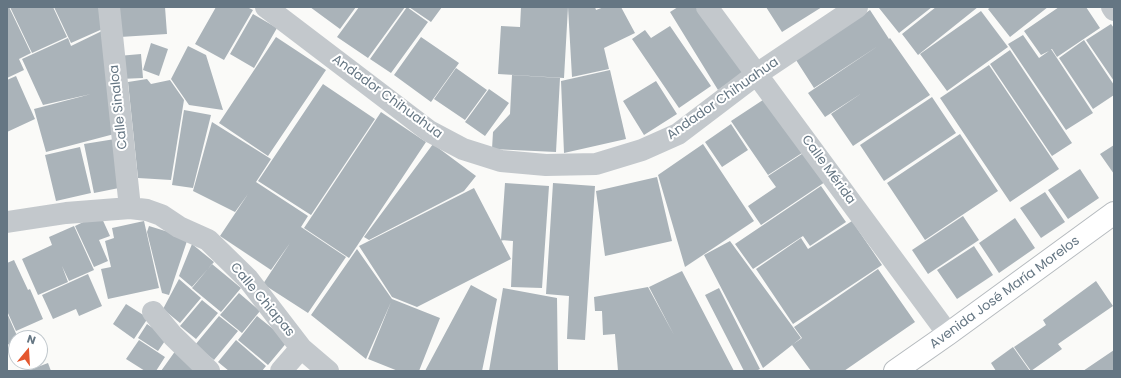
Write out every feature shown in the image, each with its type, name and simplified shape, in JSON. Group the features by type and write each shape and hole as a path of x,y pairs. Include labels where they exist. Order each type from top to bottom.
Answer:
{"main road":[{"name":"Avenida José María Morelos","path":"905,368 948,334 1114,213"}],"street":[{"name":"Calle Sinaloa","path":"109,7 130,208"},
{"name":"Andador Chihuahua","path":"266,7 429,131 463,149 502,161 546,165 596,164 642,150 678,134 757,74 857,7"},
{"name":"Calle Mérida","path":"707,7 948,334"},
{"name":"Calle Chiapas","path":"7,222 66,213 130,208 147,210 161,216 179,227 208,240 248,280 301,348 328,371"},
{"path":"153,312 173,336 209,371"},
{"path":"281,371 301,348"}],"building":[{"path":"7,7 9,7 31,53 19,59 24,70 7,78"},
{"path":"10,7 53,7 67,37 32,53"},
{"path":"54,7 98,7 107,27 71,43"},
{"path":"118,7 165,7 167,34 120,37"},
{"path":"216,7 247,7 253,10 224,60 195,44"},
{"path":"310,7 356,7 340,29"},
{"path":"359,7 405,7 368,58 337,37"},
{"path":"407,7 428,22 391,73 370,59"},
{"path":"409,7 442,7 431,22"},
{"path":"521,7 568,7 564,78 498,74 501,26 520,27"},
{"path":"568,7 595,7 596,10 604,7 621,7 635,33 604,48 609,69 572,77"},
{"path":"678,7 697,7 745,72 718,90 670,12"},
{"path":"766,7 822,7 782,32"},
{"path":"932,7 899,33 879,8"},
{"path":"936,7 978,7 918,55 902,34"},
{"path":"991,7 1048,7 1010,37 988,9"},
{"path":"1059,7 1086,7 1100,28 1057,57 1051,49 1093,113 1066,130 1008,44 1023,35 1039,58 1049,51 1041,55 1024,31"},
{"path":"870,10 889,39 890,38 930,95 853,146 831,114 862,93 825,117 808,93 878,46 814,88 796,60"},
{"path":"981,11 1008,47 947,91 920,54"},
{"path":"253,14 277,28 254,68 230,54"},
{"path":"1111,24 1114,28 1114,81 1086,40"},
{"path":"670,26 711,86 679,108 632,39 645,30 651,38"},
{"path":"104,30 118,133 46,152 34,109 91,94 43,105 22,59 68,38 71,46"},
{"path":"276,37 326,70 268,156 219,123"},
{"path":"421,37 459,63 431,102 394,75"},
{"path":"1084,40 1114,85 1114,95 1093,109 1059,58"},
{"path":"151,43 168,49 159,76 143,70"},
{"path":"188,46 206,55 223,110 189,105 171,79"},
{"path":"1010,50 1072,143 1052,156 990,64"},
{"path":"141,54 143,78 120,79 118,56"},
{"path":"989,65 1059,169 1010,202 940,98"},
{"path":"456,68 487,90 465,120 434,99"},
{"path":"610,70 626,139 564,153 561,81"},
{"path":"512,75 560,78 556,152 492,149 493,132 510,114"},
{"path":"16,76 35,119 7,132 7,80"},
{"path":"147,79 151,84 170,80 184,100 171,180 138,178 128,82"},
{"path":"656,81 677,114 644,135 623,101"},
{"path":"323,84 375,119 311,215 258,181"},
{"path":"489,89 509,103 485,136 465,122"},
{"path":"769,96 805,151 768,175 731,121"},
{"path":"932,97 956,133 884,181 860,145"},
{"path":"184,110 211,115 193,188 172,185"},
{"path":"381,112 426,142 349,258 304,228"},
{"path":"212,122 271,159 256,182 308,216 301,227 346,257 308,313 263,284 290,243 271,270 220,236 248,194 235,212 193,191"},
{"path":"731,124 748,150 722,167 705,142"},
{"path":"960,134 998,191 925,240 887,183"},
{"path":"115,139 124,187 94,193 84,144"},
{"path":"433,144 476,176 464,191 369,240 364,237"},
{"path":"703,144 754,221 685,267 658,175"},
{"path":"1114,145 1114,174 1100,154"},
{"path":"80,147 91,193 56,201 45,155"},
{"path":"808,150 828,180 761,225 748,206 776,187 768,176"},
{"path":"1080,169 1099,198 1068,219 1048,190"},
{"path":"657,177 672,241 605,256 596,191"},
{"path":"505,183 549,186 542,288 511,287 513,241 501,240"},
{"path":"553,183 595,186 585,340 567,339 569,296 546,294"},
{"path":"821,186 846,222 810,246 803,236 753,269 735,244"},
{"path":"474,188 511,259 417,307 392,297 359,246"},
{"path":"1045,192 1065,222 1041,238 1020,208"},
{"path":"100,214 110,236 99,240 108,261 94,267 75,226"},
{"path":"963,216 979,240 928,274 912,250"},
{"path":"1015,218 1035,248 999,273 979,243"},
{"path":"144,221 159,288 108,299 101,269 111,267 105,241 114,238 112,228"},
{"path":"852,221 882,265 793,324 756,269 801,238 808,249"},
{"path":"74,226 94,270 69,281 62,266 68,282 38,295 22,259 52,245 49,237"},
{"path":"149,226 188,238 169,295 162,293 147,232"},
{"path":"730,241 801,338 763,368 704,255"},
{"path":"192,244 214,262 192,287 179,276"},
{"path":"974,246 993,275 957,299 937,270"},
{"path":"357,249 392,299 440,318 419,371 398,371 368,359 391,302 366,359 311,315"},
{"path":"14,260 28,290 30,289 43,319 18,330 16,330 7,311 7,263"},
{"path":"212,264 241,288 221,312 192,288"},
{"path":"878,269 915,322 844,371 811,371 792,345 802,338 794,327"},
{"path":"682,271 734,371 618,371 615,334 603,335 602,311 595,311 594,297 648,287 674,335 649,287"},
{"path":"88,274 102,306 79,316 76,309 53,319 42,295"},
{"path":"179,279 201,298 180,323 163,309"},
{"path":"1096,281 1113,306 1058,344 1062,349 1031,371 1014,347 1046,325 1043,320"},
{"path":"471,285 497,299 482,371 425,371"},
{"path":"503,288 557,298 558,371 489,371"},
{"path":"719,288 760,369 756,371 744,371 705,295"},
{"path":"239,293 260,311 242,333 220,315"},
{"path":"202,300 218,313 196,339 180,326"},
{"path":"126,304 148,318 134,339 113,324"},
{"path":"7,313 14,330 8,330 7,345"},
{"path":"219,316 238,331 214,360 195,345"},
{"path":"257,316 288,341 268,365 238,340"},
{"path":"147,324 167,338 158,351 138,338"},
{"path":"139,340 165,357 156,371 145,371 126,359"},
{"path":"236,340 266,366 262,371 229,371 218,362"},
{"path":"1013,347 1030,371 996,371 991,363"},
{"path":"176,350 196,371 161,371"},
{"path":"1114,350 1114,371 1083,371"},
{"path":"48,363 51,371 27,371 48,370"}]}
